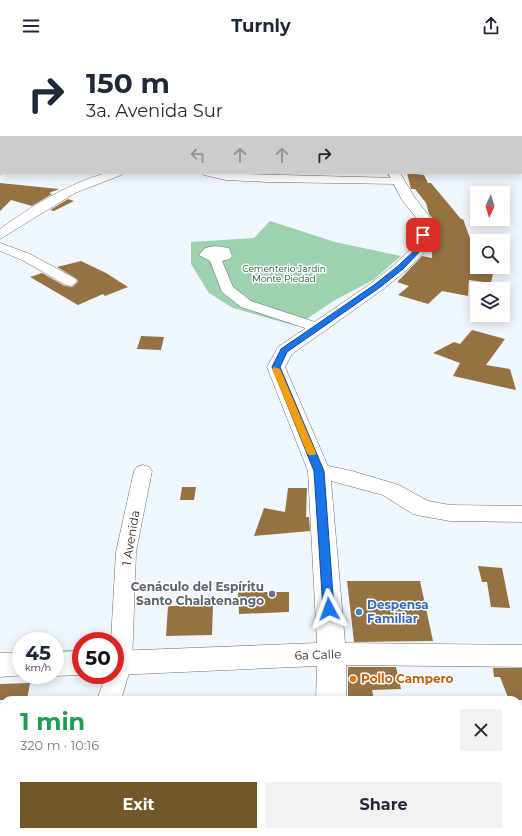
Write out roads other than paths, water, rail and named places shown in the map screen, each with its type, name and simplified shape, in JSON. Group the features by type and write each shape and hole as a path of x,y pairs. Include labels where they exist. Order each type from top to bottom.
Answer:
{"main road":[{"path":"331,696 332,654 319,471 352,478 391,490 422,508 450,513 522,514"},
{"name":"6a Calle","path":"124,663 332,654 522,656"},
{"path":"0,665 12,665"}],"street":[{"path":"0,235 43,205 83,185 113,174"},
{"path":"212,174 226,177 268,180 396,177 409,200 426,221 420,248 401,267 376,287 316,327 284,351 276,367 319,471"},
{"path":"0,247 26,257 71,282"},
{"path":"215,259 227,289 246,304 316,327"},
{"name":"1 Avenida","path":"120,632 126,552 143,471"},
{"name":"1 Avenida","path":"110,696 113,684"}],"place":[{"name":"Cenáculo del Espíritu Santo Chalatenango","path":"272,594"},
{"name":"Despensa Familiar","path":"359,612"},
{"name":"Pollo Campero","path":"353,679"}],"park label":[{"name":"Cementerio Jardín Monte Piedad","path":"284,274"}]}
